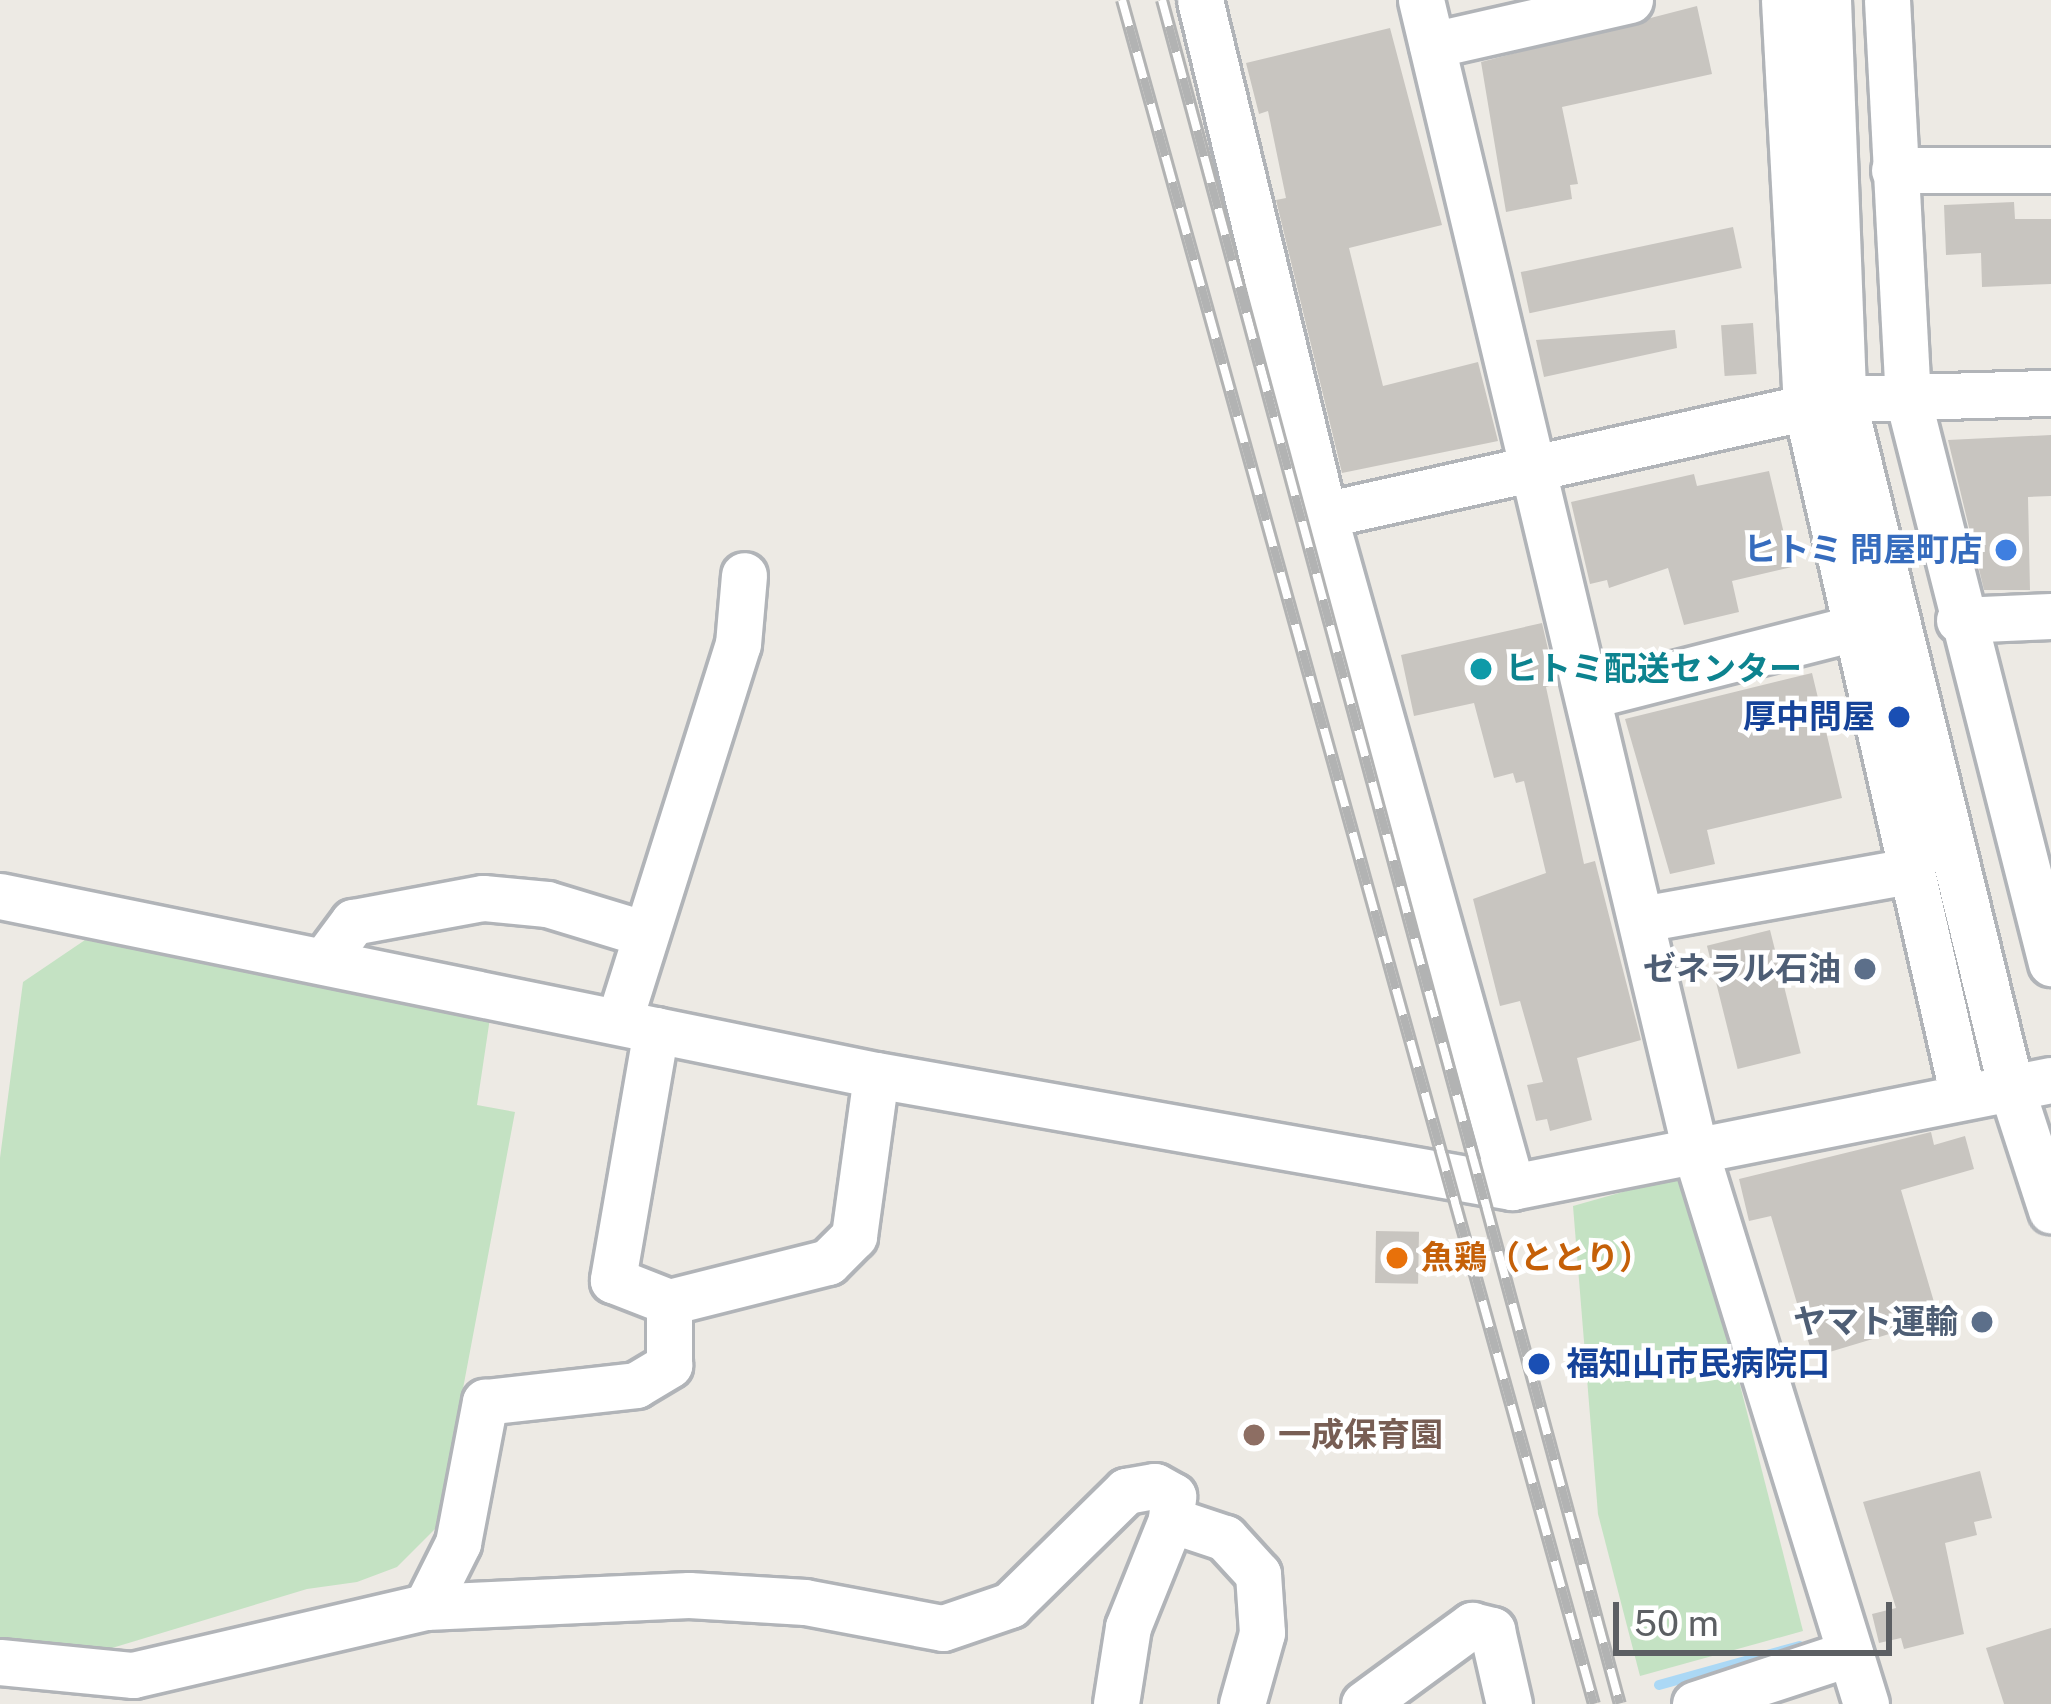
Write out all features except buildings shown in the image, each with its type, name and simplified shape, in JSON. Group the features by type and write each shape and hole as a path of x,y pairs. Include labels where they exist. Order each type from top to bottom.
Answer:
{"street":[{"path":"1200,0 1324,515 1512,1186"},
{"path":"1421,0 1694,1150 1867,1704"},
{"path":"1432,45 1630,0"},
{"path":"1784,0 1824,403 1855,628 1962,1092"},
{"path":"1828,0 1824,403 2031,1082 2051,1210"},
{"path":"1887,0 1908,399 1958,620 2040,856 2051,963"},
{"path":"1894,170 2051,170"},
{"path":"1324,515 1533,473 1824,403 2051,393"},
{"path":"744,575 738,644 646,934 613,1280 669,1302 828,1262 854,1236 876,1075"},
{"path":"1958,620 2051,616"},
{"path":"1588,696 1855,628"},
{"path":"1642,919 1910,871"},
{"path":"0,896 327,957 876,1075 1512,1186 1962,1092 2031,1082"},
{"path":"327,957 353,922 483,898 547,904 646,934"},
{"path":"426,1607 458,1543 485,1402 636,1385 669,1365 669,1302"},
{"path":"0,1662 133,1675 426,1607 689,1595 805,1602 943,1628 1010,1605 1126,1491 1155,1486 1173,1496 1171,1520 1128,1627 1116,1704"},
{"path":"1171,1520 1225,1538 1258,1574 1262,1633 1243,1704"},
{"path":"1364,1704 1472,1625 1492,1630 1509,1704"},
{"path":"1695,1704 1850,1653"}],"green space":[{"path":"85,940 490,1018 477,1105 515,1112 437,1527 397,1567 357,1582 307,1589 112,1648 45,1650 0,1644 0,1158 23,982"},
{"path":"1686,1174 1803,1631 1640,1676 1598,1514 1573,1206"}],"waterway":[{"path":"1659,1685 1800,1646"}],"railway":[{"path":"1122,0 1594,1704"},
{"path":"1162,0 1620,1704"}],"place":[{"name":"ヒトミ 問屋町店","path":"2006,550"},
{"name":"ヒトミ配送センター","path":"1481,669"},
{"name":"厚中問屋","path":"1899,717"},
{"name":"ゼネラル石油","path":"1865,969"},
{"name":"魚鶏（ととり）","path":"1397,1258"},
{"name":"ヤマト運輸","path":"1982,1322"},
{"name":"福知山市民病院口","path":"1539,1364"},
{"name":"一成保育園","path":"1254,1435"}]}
